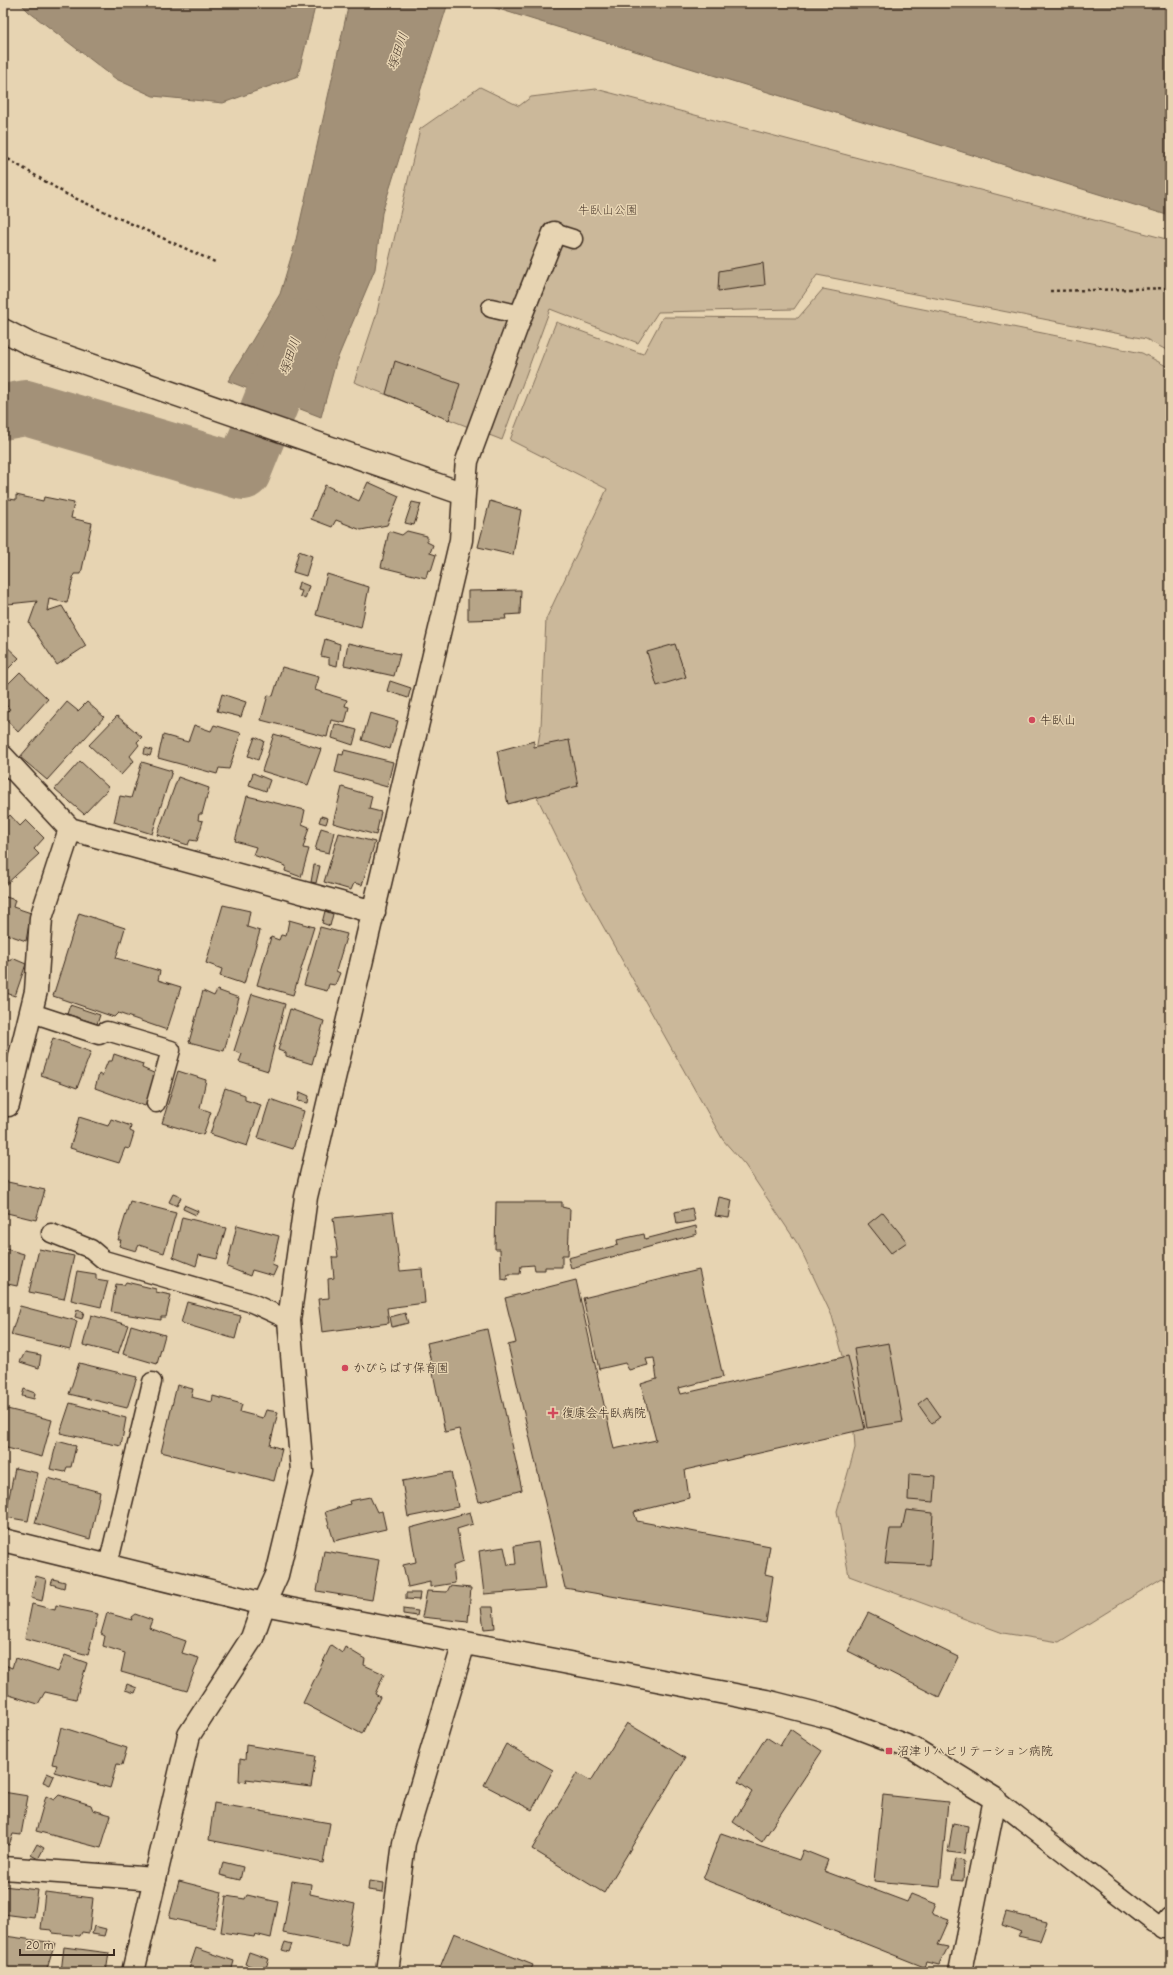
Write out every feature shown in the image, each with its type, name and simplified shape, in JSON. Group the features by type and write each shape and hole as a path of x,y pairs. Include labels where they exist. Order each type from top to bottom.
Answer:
{"street":[{"path":"132,1972 189,1735 252,1638 264,1604 277,1575 302,1471 289,1320 306,1197 461,540 467,461 521,315 564,236"},
{"path":"3,330 30,344 464,494"},
{"path":"3,757 70,829 374,912"},
{"path":"8,1105 36,991 41,918 70,829"},
{"path":"3,1540 264,1604 766,1701 833,1718 914,1749 996,1799 960,1972"},
{"path":"387,1972 404,1843 464,1643"},
{"path":"3,1868 155,1879"}],"lane":[{"path":"491,308 521,315"},
{"path":"32,1012 99,1035 107,1031 171,1050 156,1103"},
{"path":"51,1234 92,1249 104,1260 252,1303 289,1320"},
{"path":"108,1565 152,1382"},
{"path":"996,1799 1154,1923 1168,1925"}],"path":[{"path":"3,156 66,194 215,262"},
{"path":"1050,291 1170,288"}],"green space":[{"name":"牛臥山公園","path":"480,87 519,106 531,97 596,89 1170,240 1170,352 1146,339 817,275 794,309 658,312 638,343 550,309 502,440 354,382 376,316 420,129"},
{"path":"823,289 1142,353 1170,368 1170,1583 1162,1578 1059,1642 1003,1633 849,1576 837,1511 855,1448 851,1385 832,1316 799,1246 745,1165 723,1140 581,887 531,785 541,726 546,619 607,489 510,440 556,322 643,354 663,317 798,318"}],"water":[{"path":"20,3 316,3 298,76 223,103 153,96 116,79 29,12"},
{"path":"349,3 448,3 382,213 375,269 336,362 321,417 228,381 280,294 295,244"},
{"path":"479,3 1170,3 1170,216"}],"building":[{"path":"763,263 765,285 718,291 719,271"},
{"path":"395,361 460,384 449,420 386,394"},
{"path":"368,482 399,496 387,525 361,530 336,520 332,527 311,519 325,485 359,501"},
{"path":"16,495 43,501 44,497 74,503 71,518 92,523 81,574 74,574 67,603 49,599 47,611 62,606 86,646 57,665 29,623 37,601 8,604 3,580 3,549 6,542 3,542 3,498 16,500"},
{"path":"490,501 521,510 513,555 478,547"},
{"path":"412,502 421,504 414,525 405,523"},
{"path":"389,531 402,535 407,531 427,536 427,542 433,545 430,553 436,555 431,571 428,570 426,578 381,567"},
{"path":"299,551 312,556 306,576 293,572"},
{"path":"327,574 369,587 361,628 316,615"},
{"path":"299,582 309,586 305,599 300,596 302,591 297,590"},
{"path":"521,590 520,614 505,615 506,619 468,620 468,591"},
{"path":"325,639 340,644 337,666 329,664 329,658 321,656"},
{"path":"3,643 19,658 3,674"},
{"path":"348,643 400,654 394,676 344,665"},
{"path":"675,644 686,677 657,686 647,652"},
{"path":"282,667 319,677 315,690 347,700 345,706 349,707 345,723 331,720 327,737 261,720 268,695 273,696"},
{"path":"20,672 48,699 18,732 3,716 10,709 3,702 3,689"},
{"path":"390,681 411,688 408,698 387,691"},
{"path":"222,694 246,702 241,717 217,711"},
{"path":"67,702 78,711 87,702 104,717 47,780 20,757"},
{"path":"370,713 398,721 390,749 362,740"},
{"path":"117,716 142,737 137,742 139,745 130,756 134,761 121,775 89,745"},
{"path":"335,724 357,730 353,745 332,738"},
{"path":"194,725 211,731 214,725 241,733 229,769 219,768 217,774 158,758 163,735 188,742"},
{"path":"274,734 321,749 308,785 262,771"},
{"path":"255,737 264,741 258,760 248,756"},
{"path":"569,740 578,786 508,804 497,751 534,741 534,747"},
{"path":"145,748 152,750 150,756 144,754"},
{"path":"344,750 393,762 387,787 335,772 339,754 343,755"},
{"path":"80,761 109,788 84,814 55,789"},
{"path":"142,762 172,771 152,834 114,822 120,796 131,798"},
{"path":"253,773 270,780 266,791 249,785"},
{"path":"178,777 209,788 202,814 199,814 198,820 203,821 197,841 190,840 188,845 157,835"},
{"path":"342,787 372,796 369,809 381,812 376,835 333,823"},
{"path":"247,796 305,810 302,824 309,827 303,848 309,849 301,877 285,871 286,866 253,855 256,847 235,841"},
{"path":"10,815 20,826 26,820 44,838 34,849 39,854 3,887 3,822"},
{"path":"321,816 328,818 326,824 319,822"},
{"path":"321,828 334,832 329,853 315,850"},
{"path":"339,833 375,842 362,885 354,883 351,890 324,882"},
{"path":"314,865 320,866 316,883 311,882"},
{"path":"3,896 15,900 13,907 31,913 26,941 3,933"},
{"path":"223,905 250,911 247,927 260,931 244,984 220,976 222,969 206,963"},
{"path":"325,911 333,914 330,926 322,923"},
{"path":"79,913 125,928 116,958 160,971 158,980 181,987 167,1030 118,1013 114,1017 53,996"},
{"path":"289,920 314,927 293,995 257,985 271,937 279,940 281,935 286,936"},
{"path":"320,927 347,934 336,971 340,973 335,985 329,984 327,991 304,985"},
{"path":"12,958 26,964 15,996 3,992 3,959 10,961"},
{"path":"217,990 239,998 224,1051 189,1042 203,991 214,996"},
{"path":"252,994 285,1004 268,1071 239,1062 242,1054 234,1051"},
{"path":"70,1005 100,1015 97,1024 67,1014"},
{"path":"290,1009 324,1021 312,1064 286,1056 286,1053 278,1050"},
{"path":"53,1038 91,1052 77,1088 41,1075"},
{"path":"114,1054 143,1064 142,1068 156,1074 145,1106 95,1088 99,1074 102,1076 108,1061 112,1061"},
{"path":"178,1071 206,1080 200,1108 211,1112 203,1135 162,1123"},
{"path":"225,1088 245,1095 245,1100 261,1105 247,1146 210,1134"},
{"path":"300,1092 309,1096 308,1103 298,1101"},
{"path":"270,1099 304,1111 293,1149 258,1138"},
{"path":"79,1117 108,1126 111,1119 131,1126 130,1131 134,1133 129,1149 125,1148 119,1163 70,1148"},
{"path":"3,1181 45,1190 36,1220 3,1212"},
{"path":"173,1194 181,1197 177,1206 169,1202"},
{"path":"719,1197 732,1200 729,1218 715,1216"},
{"path":"130,1201 176,1213 164,1253 139,1245 136,1251 119,1246 121,1240 118,1240"},
{"path":"496,1202 562,1202 562,1207 570,1209 568,1255 562,1255 562,1267 545,1267 545,1270 535,1270 534,1265 521,1266 520,1274 508,1274 507,1280 501,1279 500,1249 495,1249"},
{"path":"184,1205 198,1211 196,1215 183,1209"},
{"path":"692,1208 695,1221 677,1224 675,1212"},
{"path":"393,1212 400,1271 422,1269 425,1303 387,1308 389,1323 322,1332 318,1299 329,1298 328,1279 334,1278 332,1257 338,1257 333,1218"},
{"path":"883,1212 907,1242 891,1253 868,1224"},
{"path":"182,1217 226,1228 217,1259 199,1255 196,1266 173,1257"},
{"path":"237,1225 279,1236 272,1265 277,1267 273,1276 252,1270 250,1276 227,1267"},
{"path":"696,1226 697,1234 571,1268 568,1258 618,1245 617,1240 644,1234 645,1239"},
{"path":"3,1248 24,1254 17,1286 3,1283"},
{"path":"39,1249 74,1256 64,1299 29,1292"},
{"path":"699,1270 723,1377 679,1388 681,1394 848,1356 865,1429 685,1470 689,1498 634,1512 637,1521 770,1546 765,1574 773,1576 766,1623 565,1588 508,1345 516,1343 505,1298 576,1280 614,1449 656,1440 641,1384 657,1379 654,1358 646,1359 648,1365 629,1370 625,1363 599,1369 583,1298"},
{"path":"77,1271 96,1274 96,1279 108,1281 101,1307 71,1300"},
{"path":"126,1282 156,1289 156,1292 171,1295 166,1317 161,1317 161,1320 111,1312 116,1284 124,1285"},
{"path":"187,1302 241,1316 235,1339 181,1323"},
{"path":"20,1306 77,1321 70,1349 11,1335"},
{"path":"77,1310 84,1312 82,1319 75,1317"},
{"path":"405,1313 408,1323 392,1327 390,1317"},
{"path":"91,1315 128,1325 118,1354 83,1345"},
{"path":"131,1325 165,1335 157,1364 123,1354"},
{"path":"487,1329 522,1490 479,1502 459,1429 445,1432 427,1343"},
{"path":"889,1343 903,1422 867,1428 854,1349"},
{"path":"25,1352 41,1355 39,1368 20,1362"},
{"path":"79,1363 137,1377 127,1408 69,1394"},
{"path":"177,1385 193,1389 191,1397 212,1402 213,1396 242,1404 240,1412 263,1418 266,1410 278,1412 270,1445 282,1449 274,1481 161,1452"},
{"path":"24,1389 35,1393 34,1399 22,1396"},
{"path":"927,1397 941,1417 932,1424 918,1404"},
{"path":"70,1403 126,1418 121,1446 60,1433"},
{"path":"3,1408 52,1420 42,1457 3,1447"},
{"path":"57,1441 76,1446 71,1467 67,1467 65,1472 50,1469"},
{"path":"15,1468 38,1473 28,1521 5,1517"},
{"path":"451,1472 458,1507 408,1517 402,1481"},
{"path":"909,1474 936,1476 934,1502 908,1500"},
{"path":"48,1478 100,1492 90,1539 35,1523"},
{"path":"370,1497 377,1512 382,1511 386,1529 334,1541 325,1512 350,1504 349,1501"},
{"path":"906,1510 933,1513 930,1565 885,1563 890,1529 902,1529"},
{"path":"470,1512 473,1524 457,1529 463,1562 453,1566 455,1583 430,1587 430,1582 408,1587 403,1565 416,1562 410,1528"},
{"path":"538,1542 545,1589 484,1594 479,1551 504,1547 508,1565 516,1564 514,1546"},
{"path":"324,1551 379,1560 372,1600 317,1591"},
{"path":"36,1576 46,1579 42,1601 31,1598"},
{"path":"53,1579 65,1582 64,1588 51,1584"},
{"path":"450,1586 471,1588 468,1622 422,1617 427,1591 447,1592"},
{"path":"406,1593 420,1593 419,1600 406,1599"},
{"path":"32,1604 55,1610 56,1605 98,1614 88,1655 25,1638"},
{"path":"481,1607 493,1607 495,1628 484,1629"},
{"path":"403,1609 418,1611 417,1616 403,1614"},
{"path":"107,1613 132,1620 131,1617 135,1614 152,1620 149,1628 186,1641 182,1653 199,1658 187,1691 121,1672 125,1653 103,1646 105,1636 101,1634"},
{"path":"868,1613 958,1657 939,1697 848,1651"},
{"path":"331,1645 342,1653 345,1647 365,1659 364,1665 384,1674 375,1694 380,1697 362,1734 303,1703"},
{"path":"65,1655 87,1663 76,1699 45,1692 38,1704 6,1694 3,1701 3,1664 12,1668 15,1658 58,1672"},
{"path":"127,1684 137,1688 135,1693 125,1690"},
{"path":"627,1723 685,1758 604,1893 532,1849 577,1773 591,1781"},
{"path":"61,1727 127,1748 122,1765 117,1764 110,1788 54,1772 57,1765 52,1764"},
{"path":"790,1729 822,1751 762,1842 733,1822 752,1792 738,1782 766,1737 780,1746"},
{"path":"506,1744 553,1770 532,1810 484,1785"},
{"path":"246,1745 316,1756 311,1787 246,1779 247,1782 239,1781 240,1759 245,1760"},
{"path":"47,1773 54,1776 50,1785 43,1782"},
{"path":"3,1792 28,1796 21,1835 13,1834 9,1845 3,1844"},
{"path":"59,1795 91,1805 93,1810 111,1815 101,1848 36,1831 46,1796 54,1800"},
{"path":"883,1795 948,1802 940,1887 874,1881"},
{"path":"214,1803 330,1823 323,1863 209,1840"},
{"path":"953,1823 968,1826 964,1854 948,1852"},
{"path":"721,1833 799,1860 803,1850 828,1860 824,1871 907,1902 911,1894 936,1904 932,1914 949,1920 938,1945 948,1947 939,1965 926,1962 924,1967 703,1879"},
{"path":"37,1844 44,1848 38,1859 31,1855"},
{"path":"956,1859 964,1861 963,1881 952,1880"},
{"path":"223,1862 243,1867 240,1880 220,1875"},
{"path":"179,1881 222,1892 215,1928 169,1918"},
{"path":"292,1881 311,1884 310,1894 355,1904 347,1946 283,1933"},
{"path":"369,1881 384,1883 383,1892 368,1890"},
{"path":"3,1886 38,1890 34,1918 3,1914"},
{"path":"45,1892 93,1898 89,1933 82,1932 80,1936 53,1933 52,1930 41,1929"},
{"path":"247,1895 278,1902 271,1938 255,1934 254,1937 221,1932 226,1896 245,1899"},
{"path":"1006,1912 1047,1922 1040,1941 1018,1936 1021,1932 1002,1925"},
{"path":"94,1926 106,1929 104,1936 92,1934"},
{"path":"454,1933 533,1965 530,1972 438,1972"},
{"path":"5,1936 55,1943 46,1972 3,1972 3,1940"},
{"path":"285,1942 292,1944 289,1952 282,1950"},
{"path":"64,1947 109,1953 106,1972 61,1972"},
{"path":"196,1948 234,1961 231,1972 188,1972"},
{"path":"249,1952 269,1959 265,1971 245,1964"}],"waterway":[{"name":"塚田川","path":"3,412 26,408 243,472 280,380 299,327"}],"place":[{"name":"牛臥山","path":"1032,720"},
{"name":"かぴらばす保育園","path":"345,1368"},
{"name":"復康会牛臥病院","path":"553,1413"},
{"name":"沼津リハビリテーション病院","path":"889,1751"}]}
